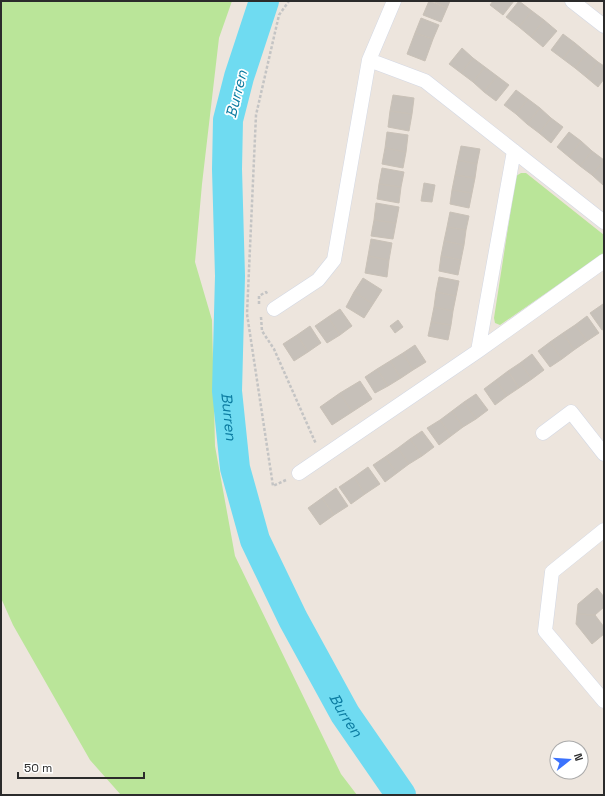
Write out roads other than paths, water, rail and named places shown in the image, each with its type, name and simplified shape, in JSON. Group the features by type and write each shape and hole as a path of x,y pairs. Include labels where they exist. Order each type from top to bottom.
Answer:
{"street":[{"path":"274,309 318,280 334,260 369,60 394,1"},
{"path":"572,1 604,26"},
{"path":"369,60 425,81 604,222"},
{"path":"478,351 514,152"},
{"path":"299,473 478,351 604,261"},
{"path":"543,433 571,412 604,454"},
{"path":"604,530 552,572 545,631 604,701"}],"water":[{"path":"386,755 415,795 385,795 375,780 370,766"}],"waterway":[{"name":"Burren","path":"264,1 239,77 228,120 227,169 230,276 227,391 235,468 255,540 293,619 345,714 401,795"}]}
